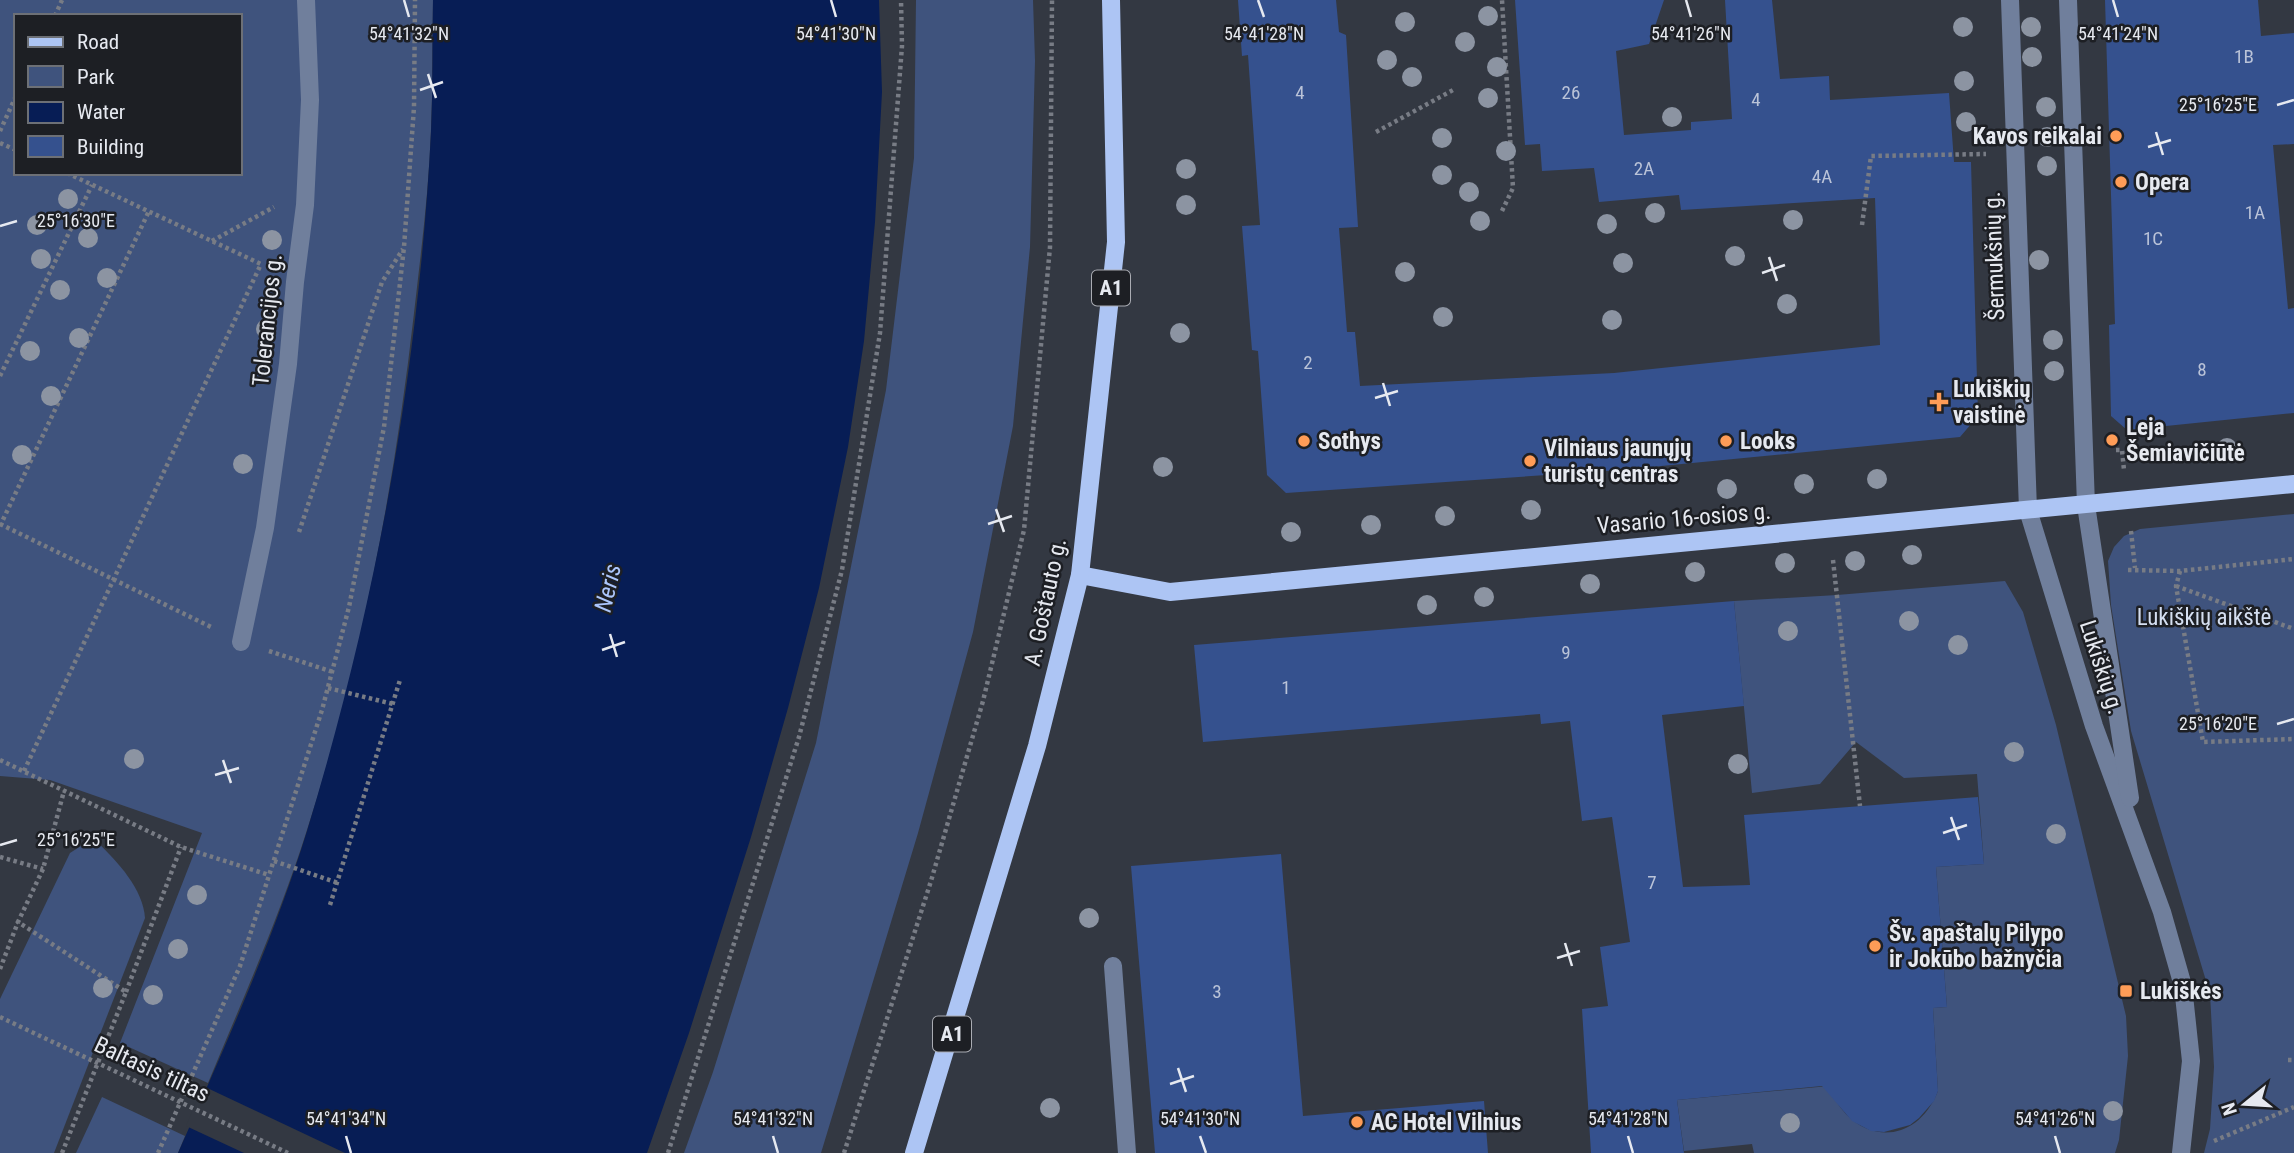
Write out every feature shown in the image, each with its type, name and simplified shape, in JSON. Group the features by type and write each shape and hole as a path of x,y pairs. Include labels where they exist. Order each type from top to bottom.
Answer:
{"main road":[{"name":"A. Goštauto g.","path":"914,1153 1037,746 1080,575 1116,242 1111,0"},
{"name":"Vasario 16-osios g.","path":"1080,575 1170,592 2294,484"}],"street":[{"name":"Tolerancijos g.","path":"241,642 265,528 288,363 306,190 310,100 306,0"},
{"name":"Šermukšnių g.","path":"2010,0 2028,510"},
{"path":"2068,0 2086,505"},
{"name":"Lukiškių g.","path":"2086,505 2135,836"},
{"name":"Lukiškių g.","path":"2028,510 2094,726 2162,912 2183,986 2191,1062 2181,1153"},
{"path":"1113,966 1127,1153"}],"path":[{"path":"158,1153 240,966 333,672 349,607 384,428 404,247 414,107 415,0"},
{"path":"668,1153 799,737 842,570 880,333 902,46 901,0"},
{"path":"844,1153 931,881 980,714 1024,530 1050,247 1052,0"},
{"path":"1502,0 1513,188 1502,211"},
{"path":"1376,132 1453,90"},
{"path":"0,131 14,100"},
{"path":"1862,225 1871,156 2015,153"},
{"path":"71,175 295,282"},
{"path":"0,376 92,185"},
{"path":"212,241 306,190"},
{"path":"149,211 0,525 241,642"},
{"path":"295,544 382,282 404,247"},
{"path":"24,771 261,264"},
{"path":"1829,529 1860,806"},
{"path":"2135,568 2180,571 2294,559"},
{"path":"2180,571 2176,586 2203,742 2294,739"},
{"path":"2176,586 2294,629"},
{"path":"264,650 333,672"},
{"path":"330,905 400,680"},
{"path":"328,688 393,704"},
{"path":"0,760 181,847 269,875"},
{"path":"0,969 43,869 64,791"},
{"path":"62,1153 181,847"},
{"path":"0,857 43,869"},
{"path":"274,861 338,883"},
{"path":"18,922 125,992"},
{"name":"Baltasis tiltas","path":"0,1017 288,1153"},
{"path":"2210,1143 2294,1107"}],"green space":[{"path":"0,0 433,0 431,129 424,221 406,379 373,576 343,705 306,833 272,928 208,1083 120,1043 202,833 50,780 0,776"},
{"path":"916,0 1033,0 1035,61 1030,247 1013,426 973,632 918,833 821,1153 684,1153 713,1072 816,743 886,390 914,158"},
{"name":"Lukiškių aikštė","path":"2294,514 2294,1153 2204,1153 2210,1129 2214,1067 2210,994 2131,731 2111,605 2108,561 2114,547 2124,536 2140,529"},
{"path":"2005,581 2023,612 2056,725 2126,1016 2128,1056 2119,1140 2115,1153 1754,1153 1752,1144 1684,1151 1677,1100 1829,1086 1839,1105 1852,1119 1866,1128 1882,1132 1899,1131 1914,1124 1927,1110 1938,1091 1933,1008 1947,1007 1936,867 1984,864 1977,774 1904,778 1856,742 1820,784 1752,793 1734,601"},
{"path":"97,842 121,867 134,886 145,918 54,1153 0,1153 0,999 70,853 81,846"},
{"path":"102,1097 185,1136 178,1153 76,1153"}],"water":[{"name":"Neris","path":"433,0 879,0 882,92 875,222 864,341 848,447 819,588 751,837 689,1033 647,1153 178,1153 247,994 294,872 332,746 354,659 390,485 416,309 431,132"}],"pier":[{"path":"203,1086 345,1153 244,1153 186,1126"}],"building":[{"path":"1238,0 1336,0 1339,32 1346,35 1358,227 1339,228 1347,332 1355,332 1360,386 1614,373 1880,345 1875,198 1681,210 1679,195 1599,202 1594,168 1542,171 1540,144 1525,145 1515,0 1664,0 1649,44 1616,51 1624,135 1691,130 1691,122 1732,119 1725,0 1772,0 1780,79 1829,76 1830,100 1949,93 1954,162 1971,162 1978,416 1960,437 1620,470 1286,493 1267,475 1258,351 1252,350 1242,226 1260,225 1248,55 1242,56"},
{"path":"2105,0 2258,0 2261,36 2294,33 2294,144 2273,145 2288,309 2294,308 2294,413 2127,430 2111,416 2109,325 2115,324"},
{"path":"1734,601 1744,706 1662,715 1683,887 1750,885 1744,815 1978,797 1984,864 1936,867 1947,1007 1933,1008 1938,1091 1934,1101 1910,1125 1884,1132 1871,1131 1852,1121 1822,1086 1677,1100 1684,1153 1591,1153 1582,1009 1608,1006 1600,947 1630,942 1612,817 1582,821 1570,721 1541,724 1540,714 1203,742 1194,645"},
{"path":"1281,854 1303,1116 1484,1101 1488,1153 1155,1153 1131,866"}],"place":[{"name":"Kavos reikalai","path":"2116,136"},
{"name":"Opera","path":"2121,182"},
{"name":"Lukiškių vaistinė","path":"1939,402"},
{"name":"Leja Šemiavičiūtė","path":"2112,440"},
{"name":"Sothys","path":"1304,441"},
{"name":"Looks","path":"1726,441"},
{"name":"Vilniaus jaunųjų turistų centras","path":"1530,461"},
{"name":"Šv. apaštalų Pilypo ir Jokūbo bažnyčia","path":"1875,946"},
{"name":"Lukiškės","path":"2126,991"},
{"name":"AC Hotel Vilnius","path":"1357,1122"}]}
